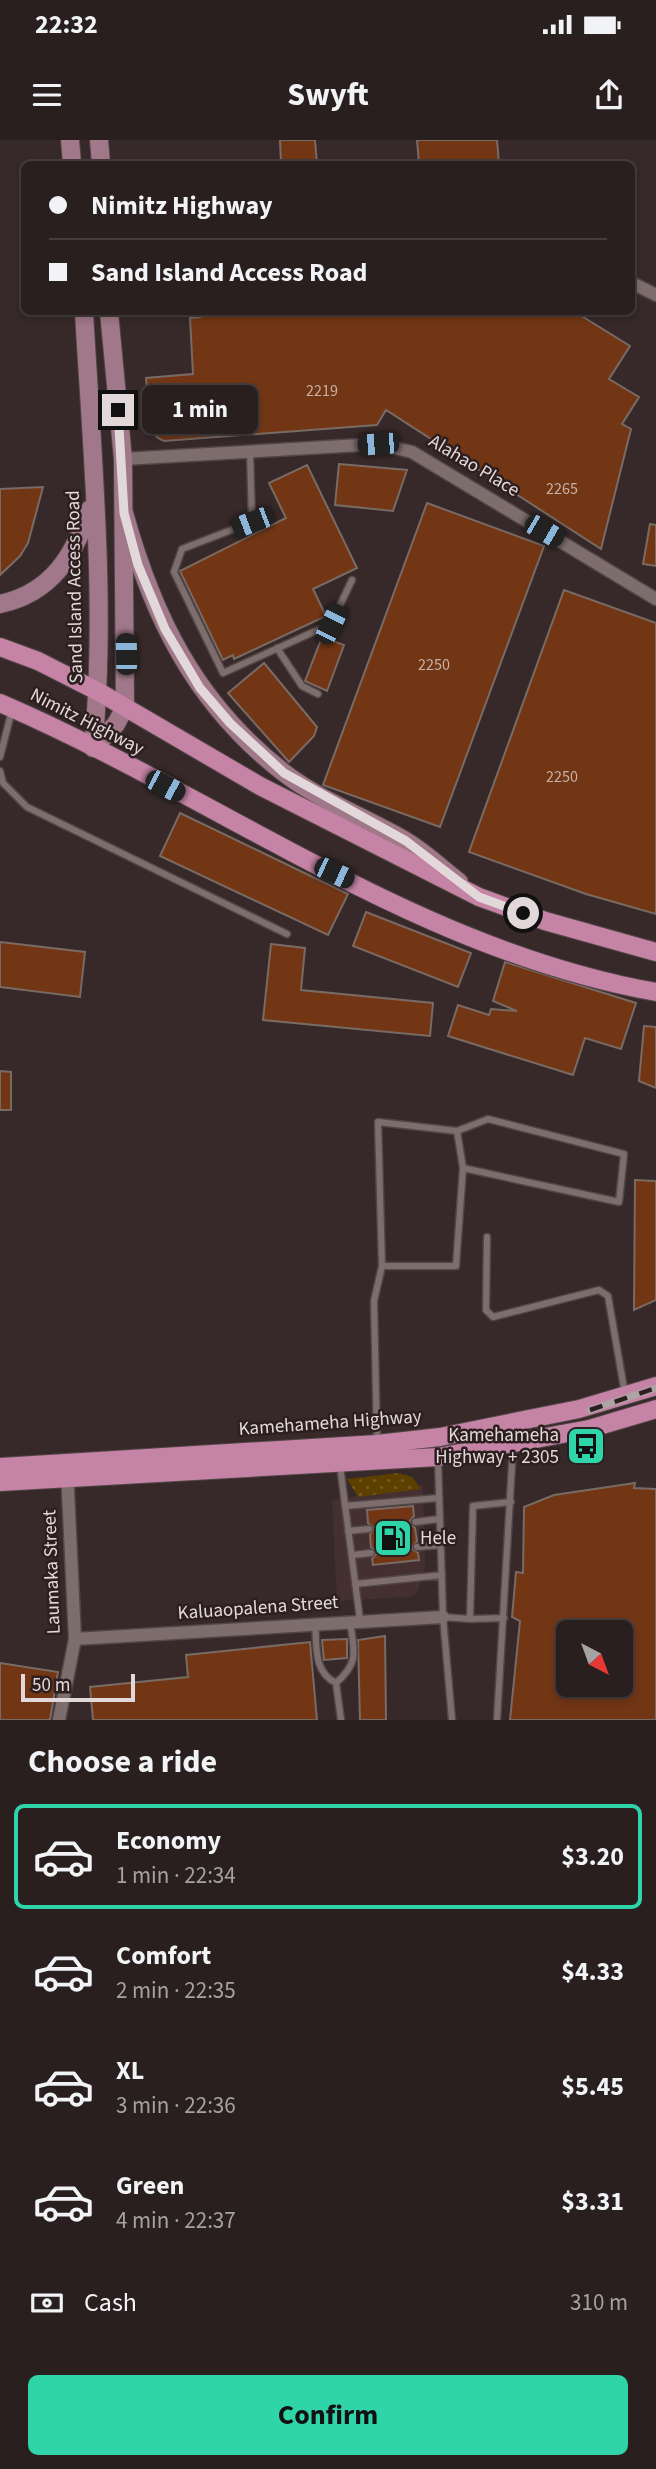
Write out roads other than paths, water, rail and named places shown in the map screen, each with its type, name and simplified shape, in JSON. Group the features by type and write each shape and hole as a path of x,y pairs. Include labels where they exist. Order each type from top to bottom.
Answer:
{"main road":[{"path":"70,140 72,161"},
{"path":"99,140 101,161"},
{"name":"Sand Island Access Road","path":"83,315 94,499 99,692 93,748"},
{"path":"93,748 116,724 125,707 123,459 109,315"},
{"path":"0,604 13,601 40,587 60,568 77,545 94,499"},
{"path":"124,513 138,565 165,629 200,688 230,723 284,773 406,841 479,897"},
{"name":"Nimitz Highway","path":"0,647 99,692 248,780 479,897 545,921 656,952"},
{"name":"Nimitz Highway","path":"6,705 309,861 458,932 555,967 656,992"},
{"name":"Kamehameha Highway","path":"0,1466 67,1470 339,1463 377,1452 508,1426 656,1386"},
{"name":"Kamehameha Highway","path":"0,1482 67,1470 377,1452 438,1457 589,1429 656,1409"}],"street":[{"path":"635,284 656,295"},
{"name":"Alahao Place","path":"123,459 378,444 412,452 656,599"},
{"name":"Laumaka Street","path":"60,1720 75,1639 67,1470"},
{"name":"Kaluaopalena Street","path":"75,1639 443,1617"}],"lane":[{"path":"250,452 252,522 182,549 174,572 223,673 331,624 352,580"},
{"path":"277,648 302,686 318,694"},
{"path":"0,757 6,705"},
{"path":"0,771 3,783 27,807 287,934"},
{"path":"377,1452 374,1301 382,1266 379,1122 457,1130 488,1119 624,1154 619,1202 463,1168"},
{"path":"382,1266 456,1266 463,1168 457,1130"},
{"path":"487,1237 486,1310 493,1317 599,1290 608,1296 626,1396"},
{"path":"497,1720 513,1445"},
{"path":"438,1457 443,1617 452,1720"},
{"path":"336,1683 353,1665 355,1657 355,1584 339,1463"},
{"path":"345,1506 438,1498"},
{"path":"470,1619 473,1506 511,1502"},
{"path":"415,1522 439,1519"},
{"path":"348,1531 369,1529"},
{"path":"417,1547 440,1545"},
{"path":"352,1555 372,1553"},
{"path":"355,1584 442,1575"},
{"path":"443,1617 504,1618"},
{"path":"314,1623 319,1667 327,1678 336,1683"},
{"path":"336,1683 341,1720"}],"railway":[{"path":"590,1410 656,1388"}],"place":[{"name":"Kamehameha Highway + 2305","path":"586,1446"},
{"name":"Hele","path":"393,1538"}]}
